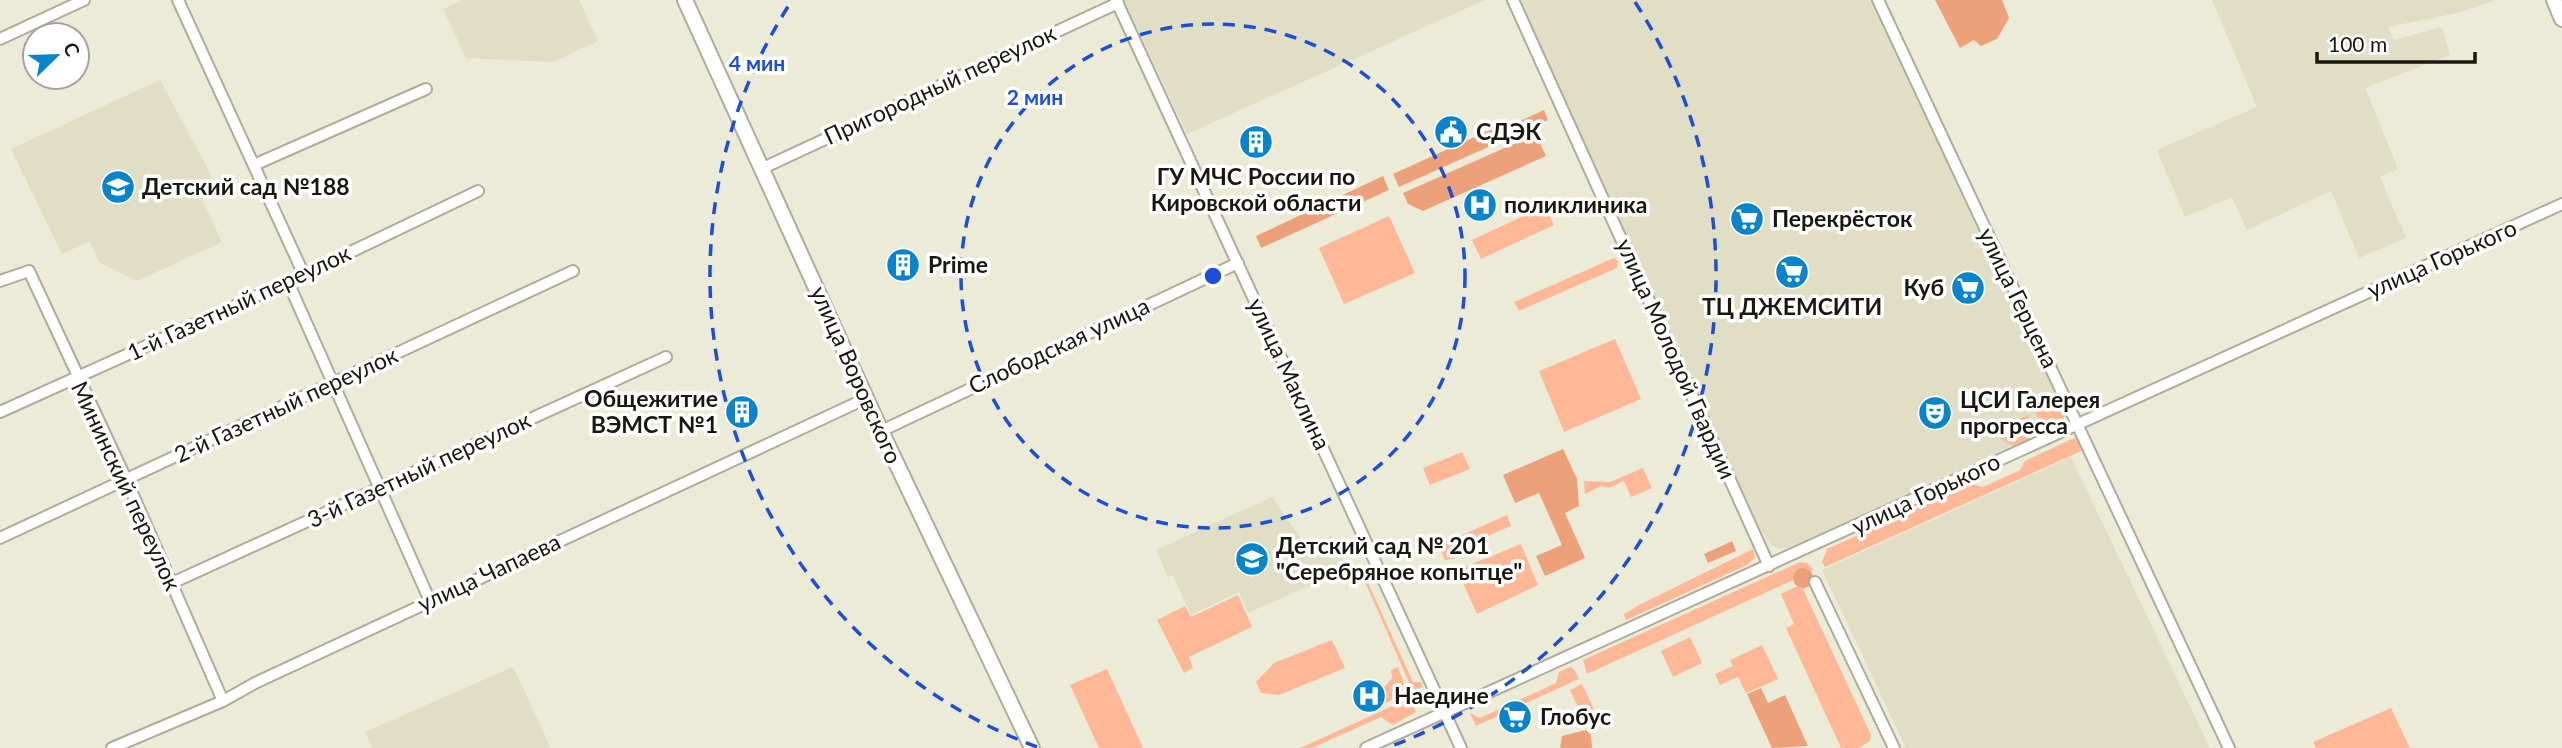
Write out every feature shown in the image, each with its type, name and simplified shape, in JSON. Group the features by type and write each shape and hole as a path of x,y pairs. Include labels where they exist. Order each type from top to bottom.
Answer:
{"main road":[{"name":"улица Воровского","path":"685,0 881,430 1032,748"},
{"path":"2554,0 2562,19"}],"street":[{"path":"0,39 84,0"},
{"path":"178,0 304,275"},
{"name":"улица Молодой Гвардии","path":"1513,0 1769,566"},
{"name":"улица Герцена","path":"1878,0 2229,748"},
{"name":"Пригородный переулок","path":"763,168 1117,2"},
{"name":"улица Маклина","path":"1117,2 1461,748"},
{"path":"254,165 426,89"},
{"name":"1-й Газетный переулок","path":"0,412 304,275 478,191"},
{"name":"улица Горького","path":"1366,748 2562,204"},
{"name":"Слободская улица","path":"881,430 1238,263"},
{"name":"Мининский переулок","path":"0,281 29,271 126,479 223,701"},
{"name":"2-й Газетный переулок","path":"0,538 573,271"},
{"path":"288,282 430,601"},
{"name":"3-й Газетный переулок","path":"172,583 666,358"},
{"name":"улица Чапаева","path":"112,748 223,701 255,683 867,398"},
{"path":"1815,582 1894,748"}],"shaded area":[{"path":"463,0 579,0 598,41 553,62 466,58 443,9"},
{"path":"1124,0 1485,0 1187,134"},
{"path":"1518,0 1870,0 2058,400 2058,414 2052,427 1789,548 1779,549 1770,544 1757,524"},
{"path":"1935,0 2002,0 2009,18 1997,39 1981,46 1974,40 1960,48"},
{"path":"2212,0 2496,0 2457,13 2388,27 2394,40 2442,27 2450,55 2365,88 2398,169 2380,177 2406,238 2359,258 2331,191 2247,230 2232,197 2185,217 2157,150 2257,107"},
{"name":"Детский сад №188","path":"160,80 211,175 202,199 222,242 137,281 99,262 90,241 62,254 11,149"},
{"path":"1544,110 1548,120 1399,187 1393,174 1501,125 1503,129"},
{"path":"1536,134 1546,156 1423,211 1408,204 1403,193"},
{"path":"1383,176 1389,190 1261,248 1256,236"},
{"path":"1545,206 1554,225 1481,259 1472,240"},
{"path":"1389,216 1415,273 1344,304 1319,248"},
{"path":"1614,258 1618,261 1617,268 1519,311 1514,302"},
{"path":"1615,339 1641,399 1564,432 1539,371"},
{"path":"2064,398 2067,409 2063,421 2050,429 2040,422 2035,412"},
{"path":"2028,415 2035,430 2029,440 2012,446 2000,438 1996,431"},
{"path":"2074,438 2080,438 2088,448 1825,567 1822,562 1827,549 1971,484 1983,487 2020,470 2025,461"},
{"path":"1563,449 1577,479 1579,506 1565,513 1585,558 1545,576 1536,556 1562,545 1539,493 1515,503 1503,475"},
{"path":"1462,452 1470,469 1430,485 1423,468"},
{"path":"2071,457 2210,748 1906,748 1822,570"},
{"path":"1643,468 1652,488 1631,497 1624,481 1609,488 1601,486 1585,494 1584,481 1610,482"},
{"name":"Детский сад № 201 \"Серебряное копытце\"","path":"1272,497 1307,547 1332,536 1347,569 1248,613 1239,592 1191,615 1173,575 1168,577 1156,550"},
{"path":"1507,515 1511,526 1485,537 1489,547 1471,556 1445,560 1439,545"},
{"path":"1732,541 1736,551 1708,563 1704,554"},
{"path":"1521,544 1538,585 1477,614 1457,570"},
{"path":"1753,549 1755,558 1747,565 1626,620 1624,614 1641,604"},
{"path":"1800,562 1807,563 1813,569 1811,572 1587,674 1583,660"},
{"path":"1799,568 1807,568 1813,578 1807,588 1799,588 1793,582 1793,574"},
{"path":"1364,574 1413,682 1421,682 1423,687 1415,690 1411,687 1362,575"},
{"path":"1806,582 1810,586 1803,589 1871,735 1870,741 1859,748 1841,748 1786,628 1794,624 1781,594"},
{"path":"1238,595 1252,627 1189,657 1193,668 1184,673 1157,620 1185,606 1191,617"},
{"path":"1690,637 1702,663 1673,677 1661,651"},
{"path":"1332,640 1345,668 1279,695 1261,693 1256,682 1274,663"},
{"path":"1762,645 1778,679 1746,693 1738,677 1720,685 1715,674 1733,666 1730,660"},
{"path":"513,667 551,748 372,748 365,732"},
{"path":"1398,667 1404,683 1403,694 1386,703 1381,691 1392,678 1391,670"},
{"path":"1570,667 1579,679 1476,726 1470,713 1480,718 1556,683 1559,672"},
{"path":"1107,669 1143,748 1099,748 1070,685"},
{"path":"1582,684 1594,709 1583,717 1570,690"},
{"path":"1761,688 1768,703 1785,695 1808,746 1772,748 1747,694"},
{"path":"1410,698 1416,712 1393,725 1381,717 1312,748 1300,748"},
{"path":"2391,708 2410,748 2316,748 2313,742"},
{"path":"1586,730 1591,735 1592,748 1560,748 1562,736"}],"place":[{"name":"СДЭК","path":"1451,132"},
{"name":"ГУ МЧС России по Кировской области","path":"1256,142"},
{"name":"Детский сад №188","path":"118,187"},
{"name":"поликлиника","path":"1480,205"},
{"name":"Перекрёсток","path":"1747,219"},
{"name":"Prime","path":"903,265"},
{"name":"ТЦ ДЖЕМСИТИ","path":"1792,272"},
{"name":"Куб","path":"1968,288"},
{"name":"Общежитие ВЭМСТ №1","path":"742,412"},
{"name":"ЦСИ Галерея прогресса","path":"1935,413"},
{"name":"Детский сад № 201 \"Серебряное копытце\"","path":"1252,559"},
{"name":"Наедине","path":"1369,696"},
{"name":"Глобус","path":"1515,717"}]}
